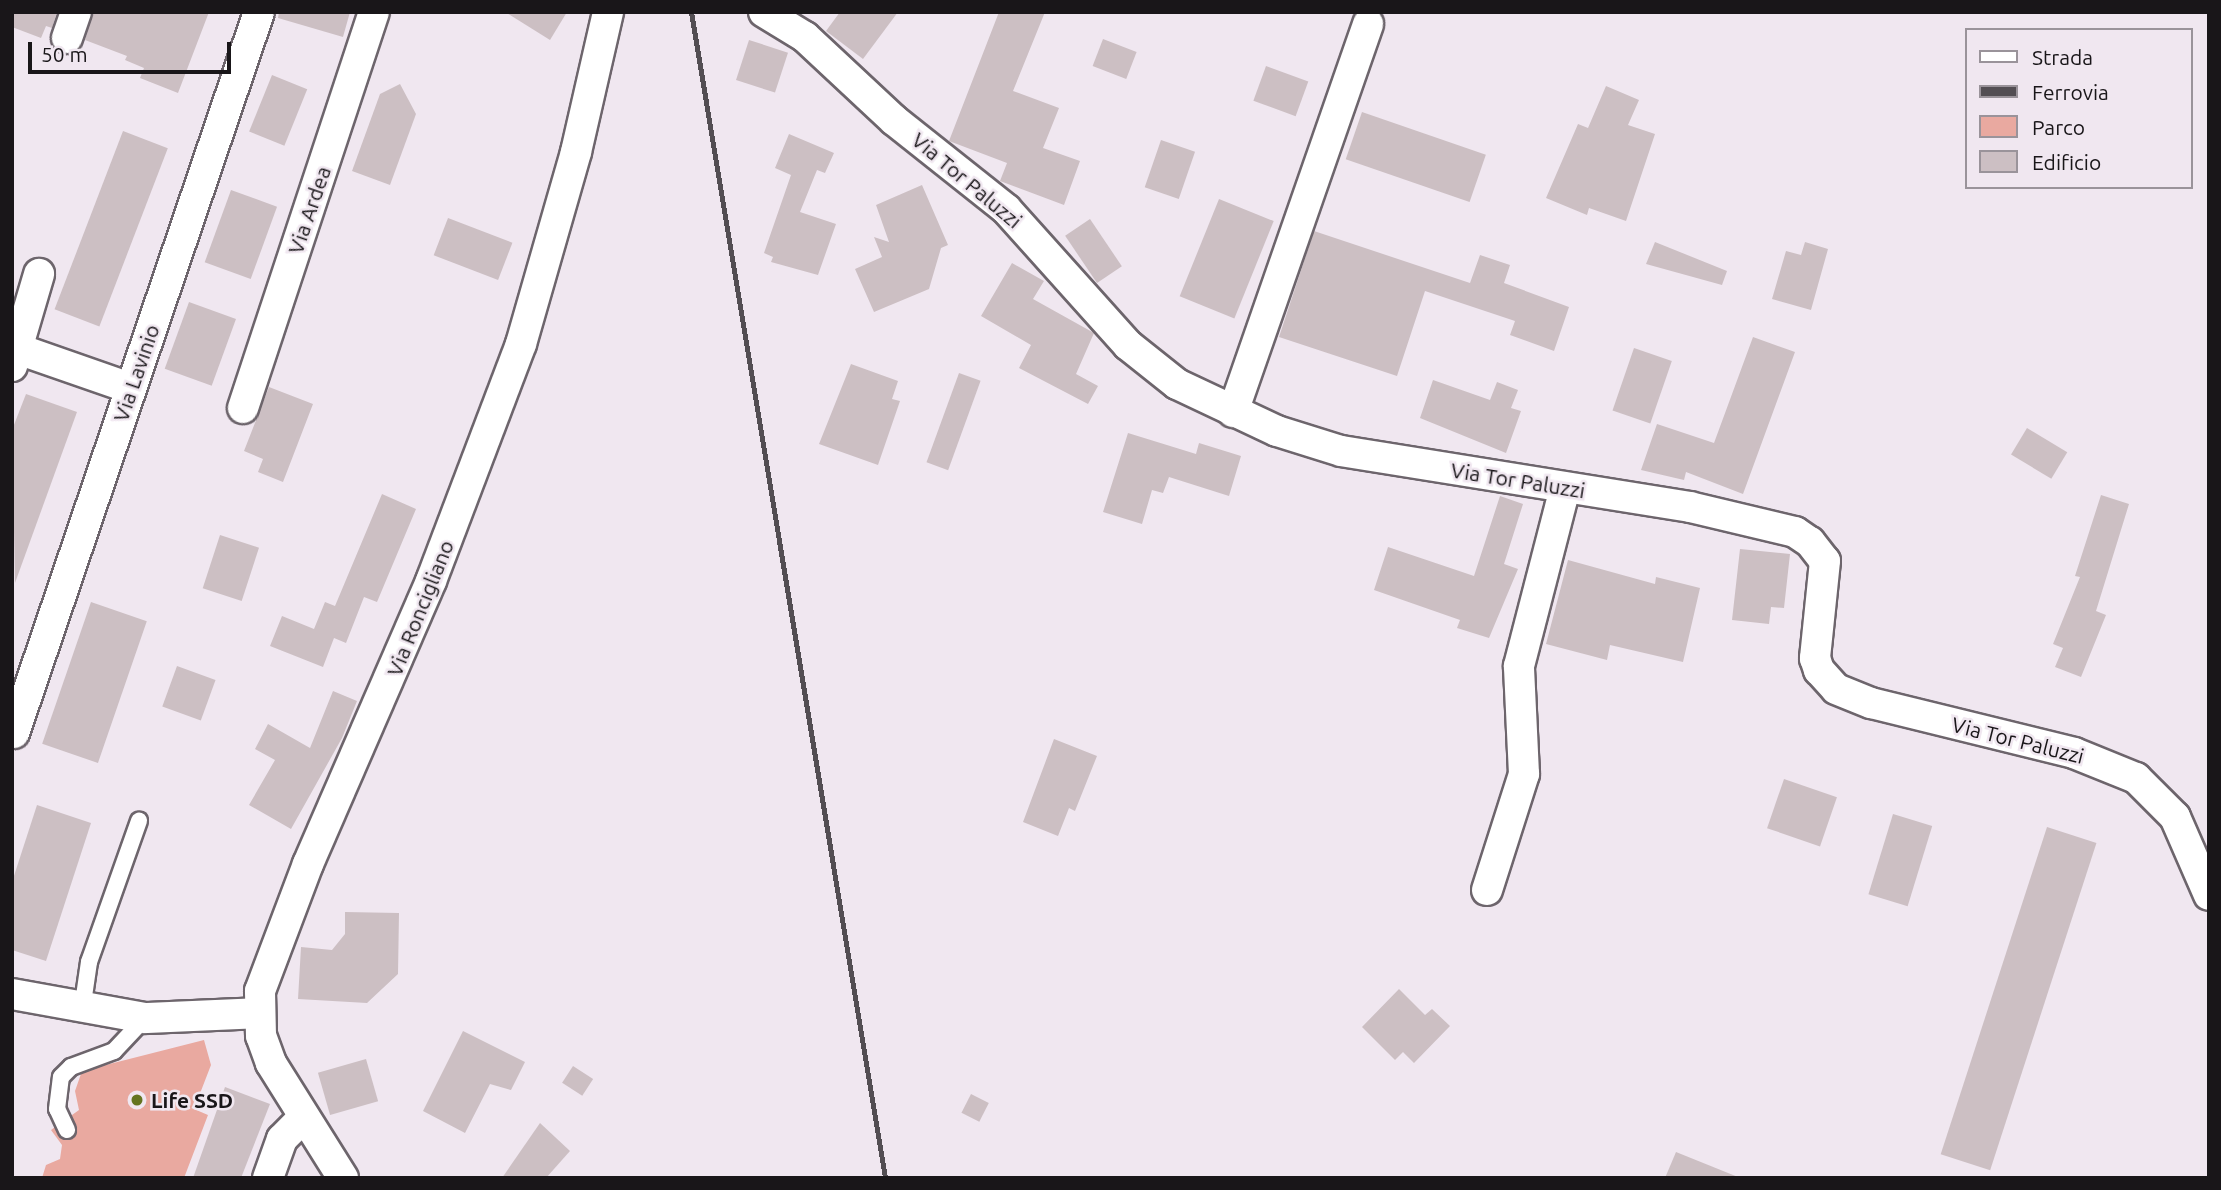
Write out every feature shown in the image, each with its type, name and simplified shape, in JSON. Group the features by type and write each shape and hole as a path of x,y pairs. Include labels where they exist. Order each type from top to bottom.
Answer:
{"street":[{"name":"Via Lavinio","path":"14,733 259,12"},
{"name":"Via Ardea","path":"243,408 374,12"},
{"name":"Via Roncigliano","path":"343,1178 302,1119 271,1063 258,1013 276,944 432,581 521,344 576,152 608,12"},
{"name":"Via Tor Paluzzi","path":"764,12 805,37 894,120 1006,209 1143,360 1190,392 1291,436 1352,453 1690,507 1788,530 1803,537 1825,561 1815,658 1819,670 1836,689 1871,703 2074,753 2136,778 2175,817 2209,895"},
{"path":"1233,412 1368,24"},
{"path":"40,274 15,357 130,388"},
{"path":"1487,890 1524,774 1519,666 1565,488"},
{"path":"12,994 82,1010 145,1018 258,1013"},
{"path":"268,1178 282,1139 302,1119"}],"lane":[{"path":"82,1010 89,962 139,821"},
{"path":"67,1130 58,1110 61,1077 71,1067 114,1051 145,1018"}],"green space":[{"name":"Life SSD","path":"204,1040 211,1065 194,1109 208,1115 184,1178 42,1178 46,1165 60,1159 62,1145 51,1130 79,1110 75,1091 82,1071"}],"building":[{"path":"12,12 57,12 52,28 46,26 41,38 12,27"},
{"path":"93,12 209,12 178,93 140,78 144,68 125,60 127,56 85,40"},
{"path":"279,12 350,12 343,37 278,18"},
{"path":"505,12 567,12 550,40"},
{"path":"840,12 898,12 863,59 826,31"},
{"path":"999,12 1045,12 1013,91 1059,108 1043,148 1080,161 1064,205 1000,181 1007,163 949,141"},
{"path":"1103,39 1137,52 1126,79 1093,66"},
{"path":"749,40 788,53 775,93 736,80"},
{"path":"1266,66 1308,81 1296,116 1253,101"},
{"path":"272,75 307,89 284,146 249,132"},
{"path":"400,84 416,114 390,185 352,171 380,94"},
{"path":"1606,86 1639,100 1628,125 1655,134 1626,221 1589,208 1587,215 1546,198 1578,124 1588,128"},
{"path":"1362,112 1486,155 1470,202 1346,159"},
{"path":"123,131 168,148 99,327 55,309"},
{"path":"789,134 834,153 825,173 817,170 800,212 836,224 818,275 771,262 773,257 764,253 791,175 775,168"},
{"path":"1161,140 1195,152 1179,199 1145,187"},
{"path":"922,185 948,245 941,248 929,289 874,312 855,269 882,257 874,237 889,242 876,205"},
{"path":"231,190 277,207 251,279 205,262"},
{"path":"1219,199 1274,221 1234,318 1180,296"},
{"path":"448,218 512,243 498,280 434,255"},
{"path":"1090,219 1122,266 1097,283 1065,236"},
{"path":"1314,231 1470,283 1480,255 1510,265 1504,283 1569,307 1554,351 1510,335 1515,321 1425,291 1397,376 1279,337"},
{"path":"1655,242 1727,271 1722,285 1646,264"},
{"path":"1805,242 1828,249 1811,310 1772,299 1786,251 1801,255"},
{"path":"1012,263 1044,281 1033,299 1094,333 1076,374 1098,386 1088,404 1019,368 1031,345 981,316"},
{"path":"189,302 236,319 212,386 165,369"},
{"path":"1753,337 1795,352 1743,494 1686,472 1684,480 1641,470 1657,424 1714,443"},
{"path":"1634,348 1672,361 1650,423 1613,410"},
{"path":"851,364 898,381 892,399 900,401 878,465 819,444"},
{"path":"959,373 981,381 948,470 927,462"},
{"path":"1433,380 1490,400 1497,382 1518,390 1511,408 1521,411 1506,453 1420,418"},
{"path":"269,387 313,404 283,482 258,472 263,459 244,451"},
{"path":"26,394 77,412 15,583 12,430"},
{"path":"2027,428 2067,452 2051,479 2011,455"},
{"path":"1128,433 1196,454 1199,443 1241,456 1229,496 1169,477 1163,493 1152,490 1142,524 1103,512"},
{"path":"382,494 416,509 377,602 364,597 346,643 334,638 323,667 270,646 282,616 314,629 325,602 335,606"},
{"path":"2101,495 2129,504 2096,611 2106,615 2081,677 2055,667 2063,648 2053,644 2080,577 2075,576"},
{"path":"1500,496 1523,504 1504,564 1518,569 1489,638 1457,628 1460,620 1374,590 1388,547 1474,576"},
{"path":"220,535 259,548 242,601 203,588"},
{"path":"1740,549 1790,554 1784,608 1771,607 1769,624 1732,620"},
{"path":"1568,560 1655,584 1656,577 1700,588 1683,662 1610,645 1607,660 1546,644"},
{"path":"91,602 147,621 98,763 42,744"},
{"path":"177,666 216,680 201,720 162,706"},
{"path":"333,691 357,701 342,738 291,829 249,805 275,760 255,749 268,724 310,748"},
{"path":"1054,739 1097,756 1075,811 1069,808 1058,836 1023,822"},
{"path":"1784,779 1837,797 1820,846 1767,828"},
{"path":"37,805 91,823 46,961 12,950 12,882"},
{"path":"1893,814 1932,826 1908,906 1868,894"},
{"path":"2047,827 2096,843 1990,1170 1941,1154"},
{"path":"345,912 399,913 398,974 367,1003 298,999 301,947 332,950 345,934"},
{"path":"1399,989 1425,1015 1432,1009 1450,1026 1414,1063 1403,1052 1395,1060 1362,1027"},
{"path":"463,1031 525,1062 511,1090 490,1084 465,1133 423,1111"},
{"path":"366,1059 378,1101 330,1115 318,1073"},
{"path":"573,1066 593,1079 582,1096 562,1083"},
{"path":"225,1087 270,1104 241,1178 193,1178"},
{"path":"971,1094 989,1103 979,1122 961,1113"},
{"path":"540,1123 570,1151 546,1178 502,1178"},
{"path":"1676,1152 1738,1177 1738,1178 1665,1178"}],"railway":[{"path":"691,12 885,1178"}],"place":[{"name":"Life SSD","path":"137,1100"}]}
